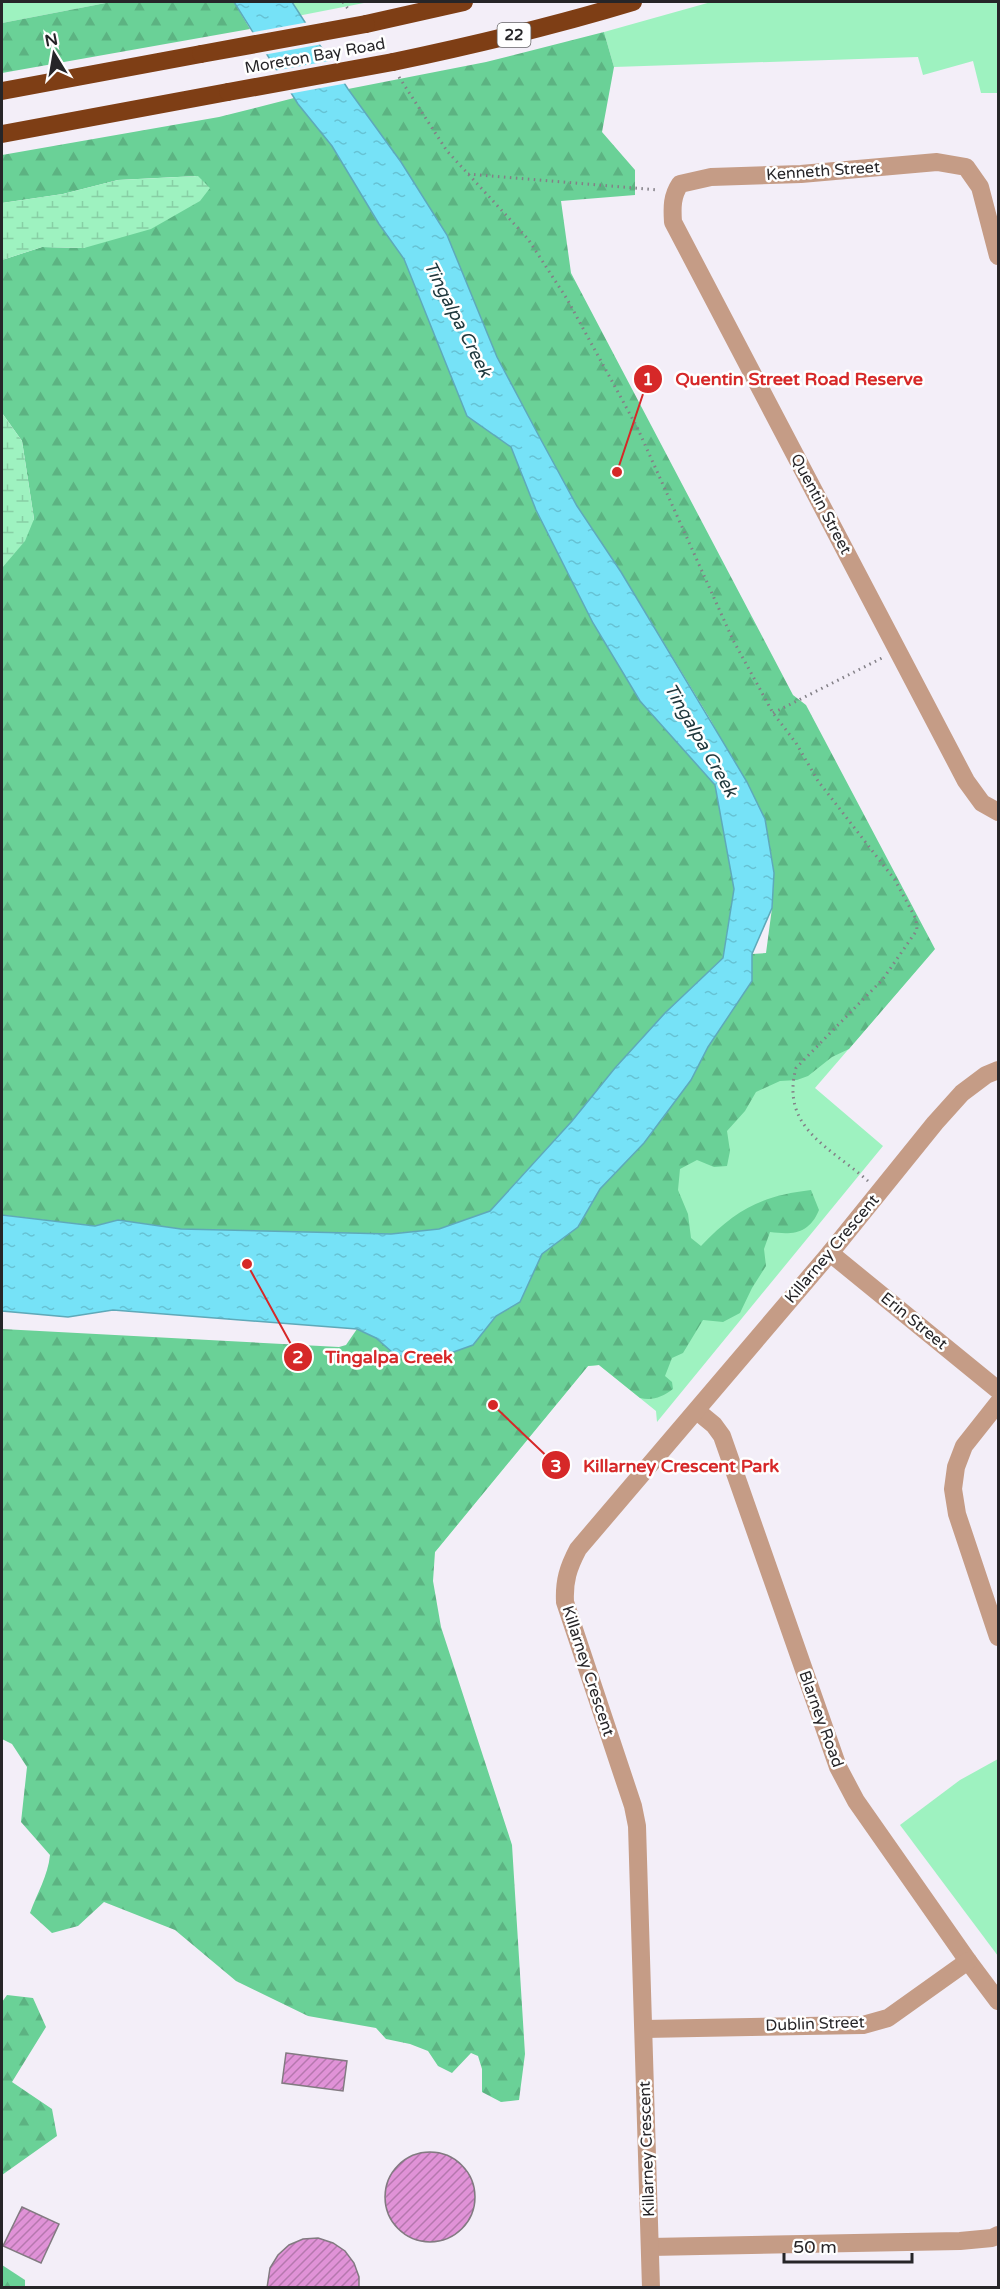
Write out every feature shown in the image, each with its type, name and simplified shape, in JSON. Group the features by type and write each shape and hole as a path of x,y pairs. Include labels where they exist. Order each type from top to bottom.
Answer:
{"highway":[{"name":"Moreton Bay Road","path":"2,91 366,24 464,2"},
{"name":"Moreton Bay Road","path":"2,134 228,92 395,67 633,2"}],"street":[{"name":"Kenneth Street","path":"677,188 711,177 801,174 937,162 966,167 980,188 999,256"},
{"name":"Quentin Street","path":"677,188 672,207 673,222 966,781 982,803 999,812"},
{"name":"Killarney Crescent","path":"651,2288 637,1826 633,1806 565,1602 564,1585 568,1569 578,1549 672,1436 697,1411 962,1093 986,1075 999,1070"},
{"name":"Erin Street","path":"830,1253 999,1390"},
{"path":"999,1403 964,1446 956,1467 953,1489 957,1514 999,1637"},
{"name":"Blarney Road","path":"697,1411 714,1425 722,1436 838,1767 856,1801 968,1961 999,2001"},
{"name":"Dublin Street","path":"644,2029 862,2025 888,2018 968,1961"},
{"path":"650,2247 960,2241 992,2238 999,2235"}],"path":[{"path":"343,2 349,10"},
{"path":"395,67 447,151 528,239 567,299 637,427 733,640 773,713 796,743 818,782 895,880 916,919 917,930 883,980 796,1068 791,1085 796,1112 805,1129 880,1192"},
{"path":"466,173 677,188"},
{"path":"773,713 897,650"}],"green space":[{"path":"2,2 111,2 2,23"},
{"path":"111,2 234,2 250,29 2,73 2,23"},
{"path":"265,2 369,2 277,20"},
{"path":"711,2 998,2 998,93 981,93 973,61 923,75 918,57 614,67 604,32"},
{"path":"604,32 614,67 602,132 635,170 635,195 561,201 571,273 793,695 806,705 935,949 849,1049 832,1057 808,1076 797,1080 780,1081 756,1092 745,1111 727,1131 730,1151 727,1166 714,1167 697,1160 680,1169 678,1190 688,1214 691,1238 701,1246 726,1222 750,1206 778,1196 811,1190 819,1210 815,1218 805,1228 793,1233 770,1232 764,1249 766,1266 740,1313 723,1322 703,1320 683,1353 672,1358 665,1376 672,1382 673,1389 657,1398 640,1398 599,1365 588,1366 435,1552 433,1581 441,1627 512,1845 525,2054 519,2100 501,2102 482,2092 482,2069 478,2056 471,2053 452,2073 438,2066 428,2051 386,2039 376,2028 308,2016 236,1981 175,1930 104,1902 78,1926 52,1933 30,1913 45,1877 50,1855 21,1822 27,1767 12,1744 2,1739 2,1329 339,1347 346,1345 357,1329 376,1338 392,1352 413,1362 448,1354 473,1345 496,1316 520,1302 542,1254 578,1227 600,1189 644,1143 691,1080 708,1047 752,981 752,954 766,953 774,873 765,819 710,719 621,572 577,506 497,357 447,235 401,162 348,89 486,62"},
{"path":"294,98 332,146 379,224 404,259 467,415 511,447 536,510 593,623 640,701 715,785 734,889 723,958 665,1013 615,1068 572,1121 490,1211 439,1229 391,1234 181,1229 118,1220 95,1226 2,1215 2,568 34,519 22,441 2,413 2,260 42,247 84,248 197,176 118,180 63,194 2,203 2,155 219,117"},
{"path":"198,176 210,188 200,201 151,229 84,248 42,247 2,260 2,203 63,194 118,180"},
{"path":"2,413 22,441 34,519 25,541 2,568"},
{"path":"935,949 815,1088 883,1146 657,1422 656,1411 599,1365 588,1366 435,1552 592,1221"},
{"path":"998,1759 998,1956 900,1825 960,1780"},
{"path":"7,1995 33,1998 46,2027 12,2082 52,2109 57,2136 2,2175 2,2002"},
{"path":"2,2265 25,2280 25,2287 2,2287"}],"water":[{"name":"Tingalpa Creek","path":"234,2 292,2 348,89 401,162 447,235 497,357 577,506 621,572 747,782 765,819 774,873 772,908 752,954 752,981 708,1047 691,1080 644,1143 600,1189 578,1227 542,1254 520,1302 496,1316 473,1345 448,1354 413,1362 392,1352 376,1338 357,1329 113,1310 68,1317 2,1311 2,1215 95,1226 118,1220 181,1229 391,1234 439,1229 490,1211 572,1121 615,1068 665,1013 723,958 734,889 715,785 640,701 593,623 536,510 511,447 467,416 404,259 379,224 332,146 298,104"}],"pier":[{"path":"309,22 323,44 263,55 249,33"},
{"path":"334,60 348,83 288,94 273,71"}],"building":[{"path":"286,2053 347,2061 343,2091 282,2083"},
{"path":"430,2152 447,2155 462,2165 472,2180 475,2197 472,2214 462,2229 447,2239 430,2242 413,2239 398,2229 388,2214 385,2197 388,2180 398,2165 413,2155"},
{"path":"22,2207 59,2224 41,2263 3,2246"},
{"path":"318,2238 333,2243 345,2251 354,2263 359,2277 359,2288 267,2288 270,2268 278,2255 289,2245 303,2239"}],"place":[{"name":"Quentin Street Road Reserve","path":"617,472"},
{"name":"Tingalpa Creek","path":"247,1264"},
{"name":"Killarney Crescent Park","path":"493,1405"}]}
